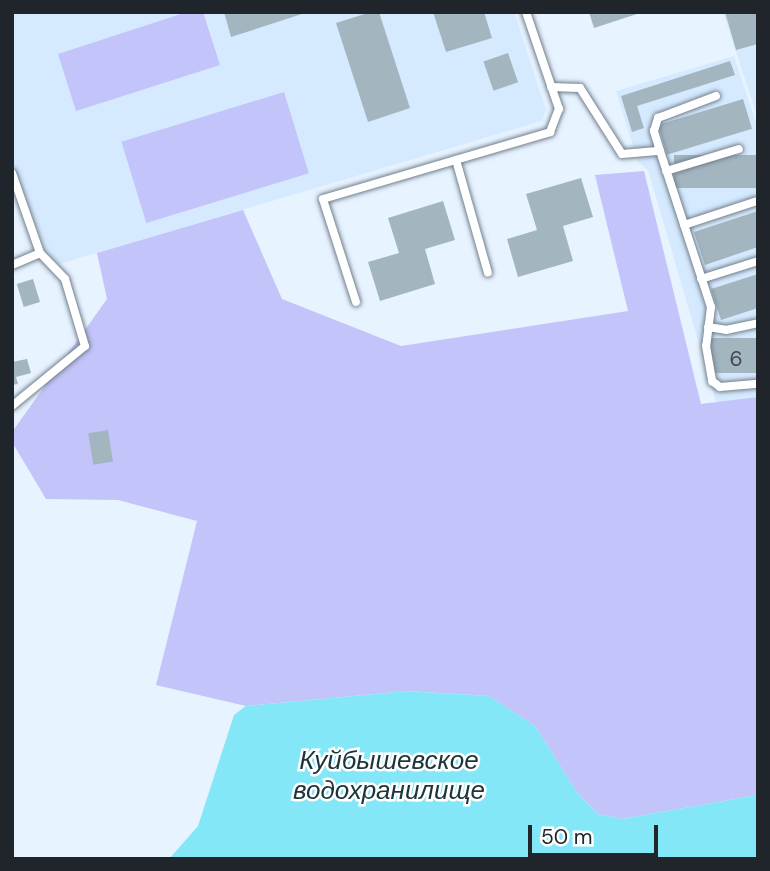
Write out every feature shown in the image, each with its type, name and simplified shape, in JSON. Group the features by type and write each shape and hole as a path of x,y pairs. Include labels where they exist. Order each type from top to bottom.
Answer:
{"lane":[{"path":"356,302 323,199 550,132 559,109 526,12"},
{"path":"551,87 580,88 622,154 660,151"},
{"path":"716,96 658,118 654,131 710,307 706,346 712,381 720,387 758,384"},
{"path":"666,171 739,149"},
{"path":"456,160 488,273"},
{"path":"12,173 40,253 65,279 85,346 12,407"},
{"path":"684,225 757,201"},
{"path":"12,265 40,253"},
{"path":"701,279 758,261"},
{"path":"708,327 726,330 758,323"}],"shaded area":[{"path":"12,12 514,12 546,110 542,121 59,264 46,253 12,161"},
{"path":"187,12 203,12 220,65 76,111 58,54"},
{"path":"723,12 758,12 758,119"},
{"path":"734,56 758,129 758,415 721,419 648,170 638,162 616,91"},
{"path":"284,92 309,173 146,223 121,142"},
{"path":"644,171 701,404 758,397 758,795 622,819 598,814 578,794 535,726 489,696 407,691 246,706 156,685 197,521 118,500 46,499 12,442 12,432 107,299 97,253 243,210 282,299 401,346 628,311 595,175"}],"water":[{"name":"Куйбышевское водохранилище","path":"407,691 489,696 535,726 578,794 598,814 622,819 758,795 758,859 169,859 198,826 234,715 246,706"}],"building":[{"path":"224,12 305,12 305,13 231,37"},
{"path":"379,12 410,108 368,122 336,23"},
{"path":"433,12 484,12 492,38 446,52"},
{"path":"589,12 640,12 640,13 594,28"},
{"path":"725,12 758,12 758,44 736,50"},
{"path":"508,53 518,82 494,91 483,61"},
{"path":"730,61 735,75 637,106 644,128 632,132 621,96"},
{"path":"743,99 752,129 667,155 658,125"},
{"path":"674,155 758,155 758,188 674,188"},
{"path":"581,178 593,217 563,226 573,261 518,277 507,239 537,230 526,194"},
{"path":"443,201 455,240 425,249 435,284 380,301 368,262 399,253 388,218"},
{"path":"758,211 758,247 705,265 694,232"},
{"path":"758,274 758,308 721,320 711,289"},
{"path":"33,279 40,302 24,307 17,284"},
{"path":"710,338 758,338 758,373 710,373"},
{"path":"27,359 31,373 16,377 18,384 12,385 12,362"},
{"path":"108,430 113,462 93,465 88,433"}]}
